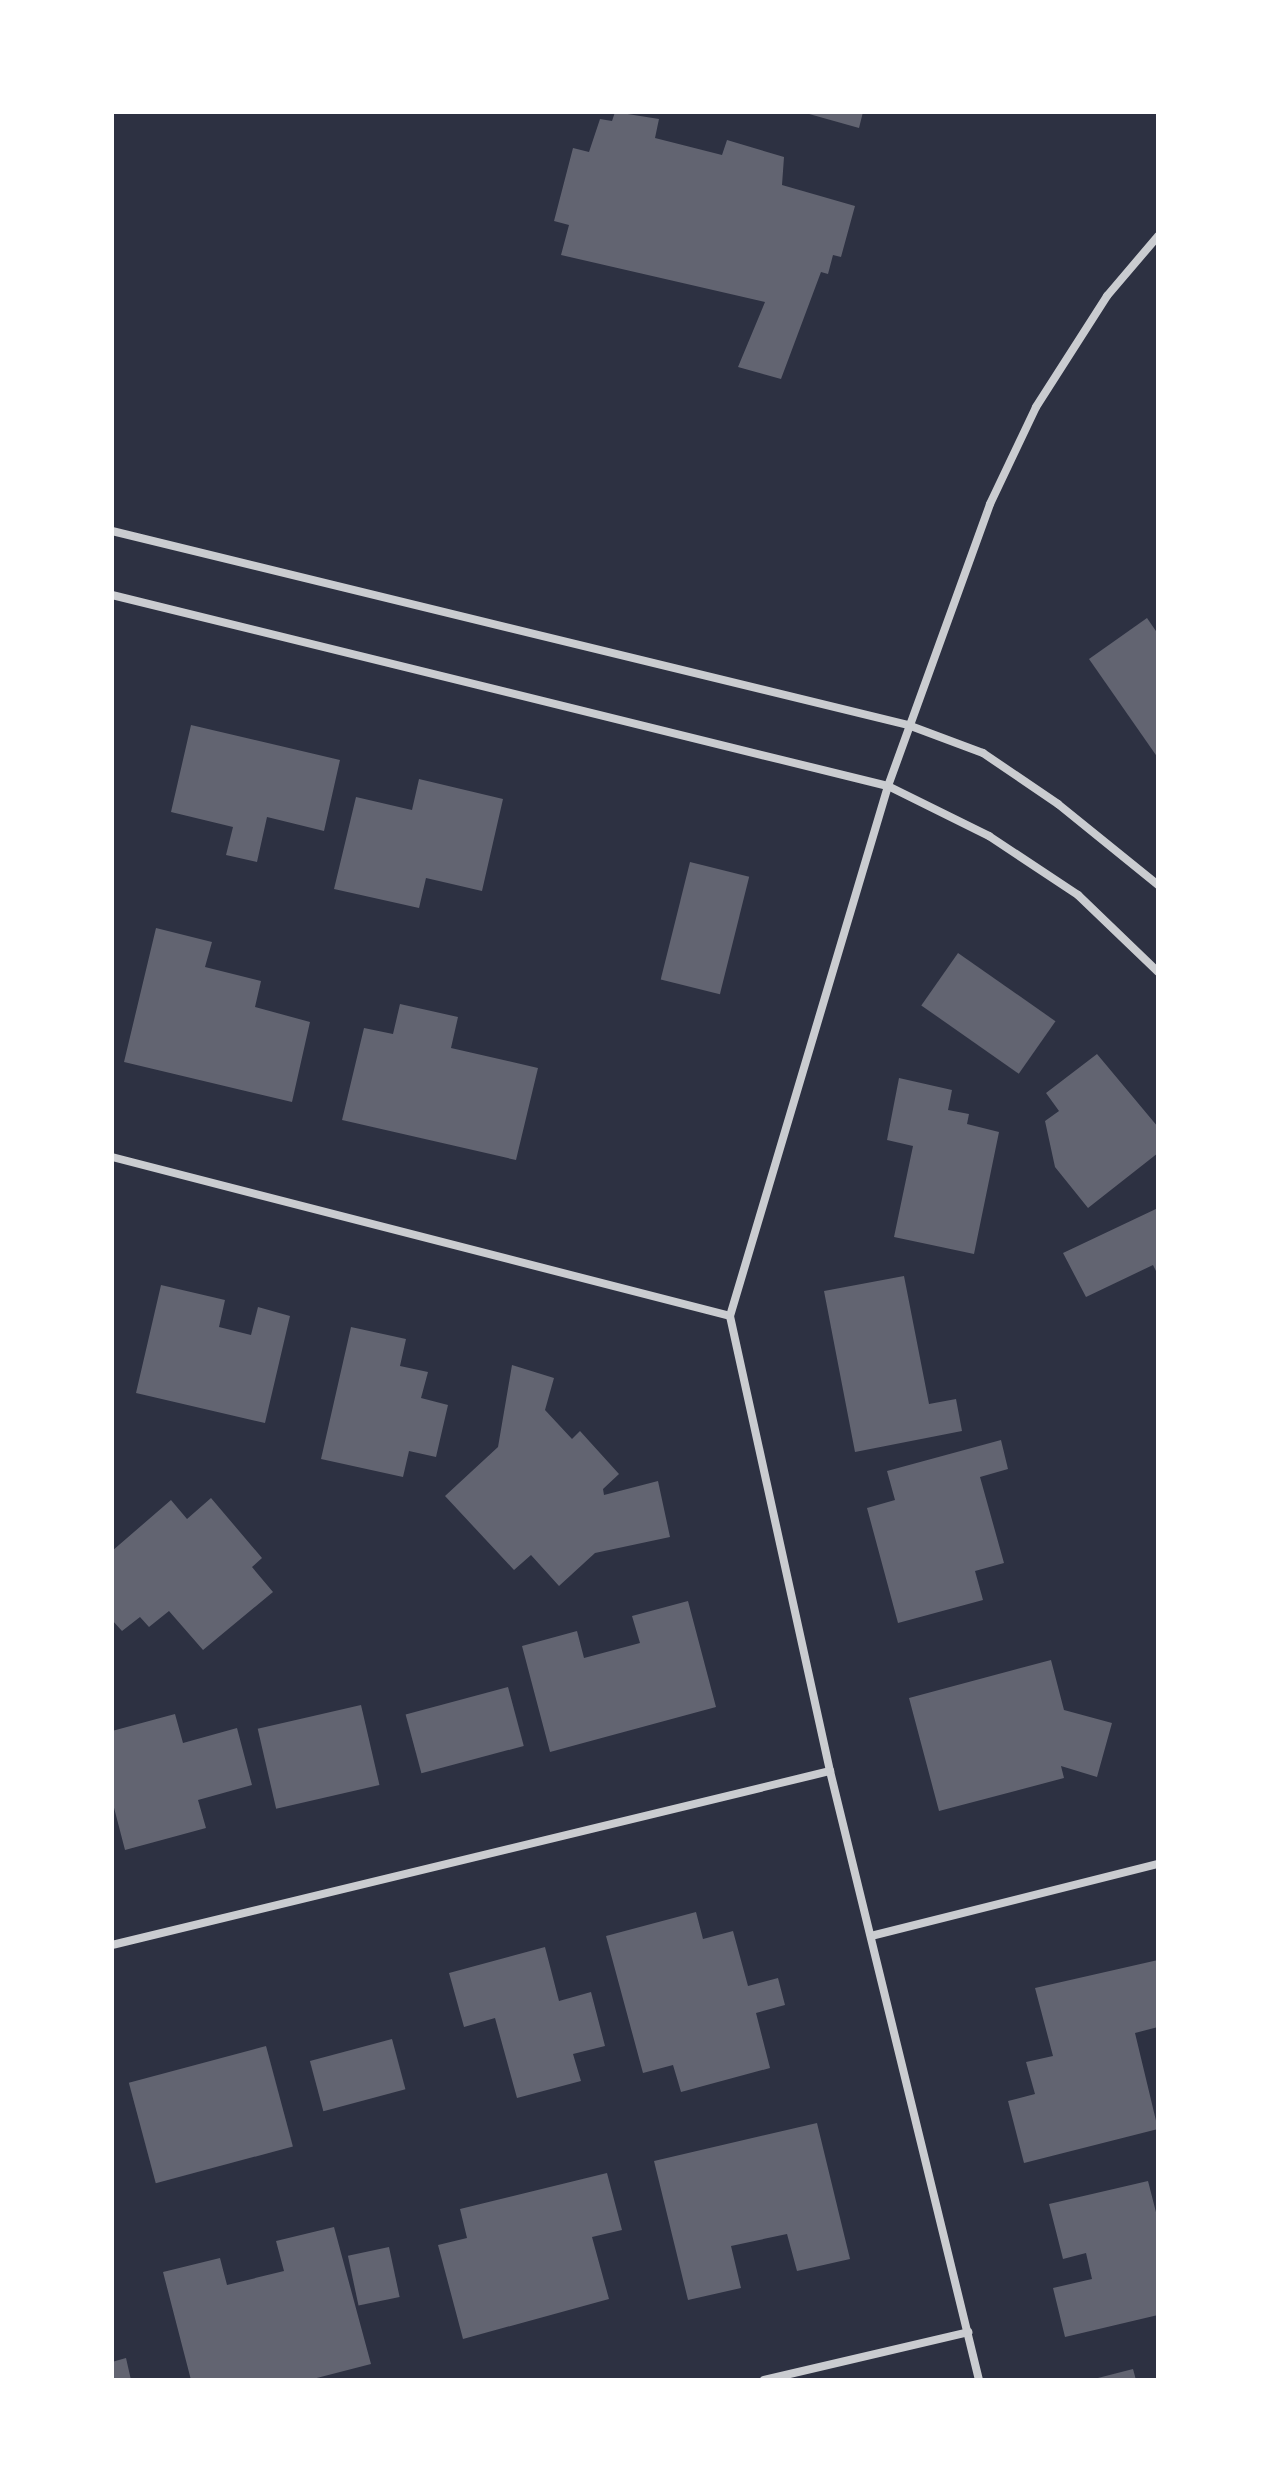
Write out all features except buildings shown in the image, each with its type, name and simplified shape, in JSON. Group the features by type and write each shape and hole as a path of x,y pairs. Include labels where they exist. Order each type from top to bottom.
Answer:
{"street":[{"path":"979,2380 830,1771 730,1316 888,786 990,504 1036,407 1107,296 1158,236"},
{"path":"112,531 908,725 983,753 1058,804 1158,885"},
{"path":"112,595 888,786 989,836 1078,895 1158,972"},
{"path":"112,1157 730,1316"},
{"path":"112,1945 830,1771"},
{"path":"871,1936 1158,1864"},
{"path":"764,2380 968,2332"}]}
